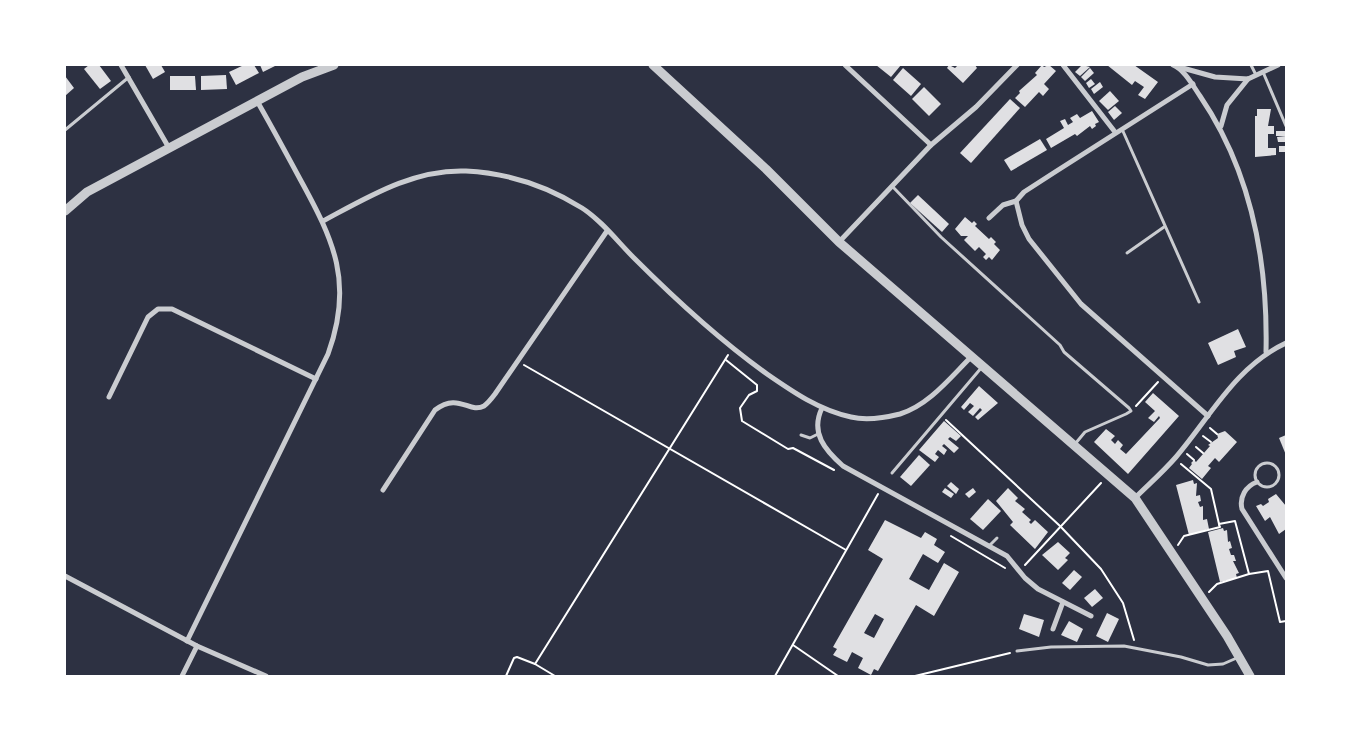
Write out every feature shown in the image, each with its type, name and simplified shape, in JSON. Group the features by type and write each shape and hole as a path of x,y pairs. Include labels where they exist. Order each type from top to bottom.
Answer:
{"street":[{"path":"121,65 168,148"},
{"path":"65,211 87,192 168,148 302,78 334,65"},
{"path":"653,65 766,169 839,242 1107,476 1135,498 1250,676"},
{"path":"845,65 931,145"},
{"path":"839,242 931,145 976,107 1016,65"},
{"path":"1063,65 1115,132"},
{"path":"1221,126 1227,105 1235,92 1248,79 1278,65"},
{"path":"1176,66 1215,77 1248,79"},
{"path":"1176,66 1193,84 1221,126 1253,213 1264,271 1267,314 1266,352"},
{"path":"989,218 1003,205 1016,201 1024,192 1115,132 1193,84"},
{"path":"188,641 316,379 336,331 341,298 333,245 323,221 258,101"},
{"path":"323,221 380,190 402,182 436,174 465,171 497,175 532,183 584,209 686,309 730,348 800,397 822,408 851,417 869,419 901,414 929,398 971,357"},
{"path":"1016,201 1022,225 1028,239 1081,304 1208,416"},
{"path":"383,490 435,410 444,403 457,401 474,407 485,405 518,361 606,231"},
{"path":"109,398 148,317 158,309 172,309 316,379"},
{"path":"1135,498 1175,458 1236,379 1266,352 1286,343"},
{"path":"822,408 819,415 819,440 828,453 843,466 1007,556 1038,589 1091,616"},
{"path":"1257,482 1244,491 1241,506 1286,578"},
{"path":"65,576 197,646 266,676"},
{"path":"1053,629 1063,602"},
{"path":"182,676 197,646"}],"lane":[{"path":"1251,65 1256,75"},
{"path":"1263,72 1286,126"},
{"path":"65,130 129,77"},
{"path":"1122,128 1164,228 1199,302"},
{"path":"892,186 941,237 1131,411 1085,432 1080,436 1074,447"},
{"path":"1127,253 1164,228"},
{"path":"892,473 982,367"},
{"path":"801,435 810,438 818,434"},
{"path":"1266,462 1272,463 1278,468 1280,477 1273,486 1263,486 1257,482 1255,473 1259,465 1266,462"},
{"path":"988,546 997,538"},
{"path":"1017,651 1051,647 1136,648 1208,665 1223,664 1239,657"},
{"path":"248,676 251,669"}],"path":[{"path":"535,664 726,360 730,348"},
{"path":"518,361 846,550"},
{"path":"1131,411 1163,376"},
{"path":"940,415 1062,527 1101,569 1123,603 1136,648"},
{"path":"1171,555 1184,536 1220,527 1210,489 1175,458"},
{"path":"1020,571 1107,476"},
{"path":"774,676 882,488"},
{"path":"1219,524 1235,521 1249,574"},
{"path":"1202,599 1217,584 1268,570 1280,622 1286,621"},
{"path":"793,645 838,676"},
{"path":"915,676 1017,651"},
{"path":"506,676 514,658 535,664 555,676"}],"building":[{"path":"89,65 99,65 111,81 100,89 84,69"},
{"path":"145,65 161,65 165,72 153,79"},
{"path":"244,65 254,65 259,73 236,85 229,72"},
{"path":"260,65 277,65 263,72"},
{"path":"876,65 901,65 891,77"},
{"path":"949,65 955,68 958,65 975,65 977,68 963,83 947,68"},
{"path":"1042,65 1044,67 1049,65 1056,71 1044,84 1049,89 1043,96 1039,92 1025,107 1015,98 1020,93 1019,91 1037,75 1035,73"},
{"path":"1082,65 1090,67 1080,76 1075,72"},
{"path":"1107,65 1134,65 1158,82 1145,99 1138,95 1144,87 1135,81 1132,85"},
{"path":"903,68 921,84 911,96 893,80"},
{"path":"1090,68 1094,73 1085,81 1081,77"},
{"path":"226,75 227,89 201,90 201,76"},
{"path":"65,76 74,88 65,96"},
{"path":"170,76 195,76 196,90 170,90"},
{"path":"1091,79 1095,84 1089,88 1086,83"},
{"path":"1100,82 1103,87 1094,94 1091,89"},
{"path":"924,87 941,104 929,116 912,99"},
{"path":"1110,91 1119,101 1108,110 1099,101"},
{"path":"1010,99 1020,108 971,163 960,153"},
{"path":"1115,106 1122,113 1114,120 1108,112"},
{"path":"1257,109 1271,109 1268,126 1274,126 1274,134 1268,134 1268,148 1276,148 1276,155 1255,157 1255,116 1257,116"},
{"path":"1092,111 1099,122 1095,124 1096,126 1092,129 1090,126 1077,136 1075,134 1051,148 1046,139 1064,128 1060,121 1065,119 1068,125 1073,122 1070,118 1077,114 1080,118"},
{"path":"1276,131 1285,131 1285,136 1276,136"},
{"path":"1286,136 1286,142 1278,142 1277,137"},
{"path":"1040,139 1047,150 1011,171 1004,160"},
{"path":"1279,146 1286,146 1286,152 1279,152"},
{"path":"918,195 949,224 942,232 910,203"},
{"path":"965,217 972,223 974,221 977,224 975,226 989,239 991,237 996,242 994,244 1000,250 992,260 989,257 986,260 983,257 986,254 979,247 975,251 964,240 968,236 961,236 955,229"},
{"path":"1238,329 1246,347 1234,351 1236,357 1218,365 1208,343"},
{"path":"979,386 998,403 978,420 975,417 982,410 980,408 973,416 968,412 974,406 970,403 964,410 961,407"},
{"path":"1153,393 1179,416 1128,474 1094,442 1106,429 1115,436 1111,440 1115,444 1118,440 1123,445 1120,449 1126,454 1160,418 1159,416 1154,422 1148,418 1155,411 1145,402"},
{"path":"944,421 961,436 956,441 950,437 948,439 959,448 954,453 944,444 942,446 947,450 944,455 938,450 935,454 939,457 935,462 919,450"},
{"path":"1225,431 1237,442 1219,462 1215,458 1208,466 1211,468 1202,479 1189,468 1191,463 1194,460 1196,462 1210,446 1208,445 1218,438 1217,434"},
{"path":"1286,435 1286,455 1279,438"},
{"path":"919,455 930,465 911,486 900,477"},
{"path":"1193,480 1194,484 1197,483 1196,496 1200,495 1201,501 1198,502 1200,507 1203,506 1203,520 1207,519 1209,529 1189,535 1176,485"},
{"path":"951,482 959,489 956,494 947,486"},
{"path":"945,488 954,494 951,498 942,492"},
{"path":"973,488 976,492 969,498 965,494"},
{"path":"1008,488 1018,498 1015,501 1025,509 1022,512 1031,520 1029,522 1031,524 1035,520 1048,532 1035,549 1010,525 1013,522 996,501"},
{"path":"1276,494 1286,506 1286,529 1279,534 1270,517 1265,521 1256,506 1261,504 1263,506 1269,502 1268,499"},
{"path":"988,499 1001,511 983,530 970,519"},
{"path":"885,520 921,538 925,532 937,539 934,545 945,552 938,563 923,554 909,579 929,590 944,563 959,572 934,616 916,605 878,671 874,669 871,675 858,668 863,658 852,652 847,662 833,655 837,649 833,647 883,559 868,550","holes":["875,614 884,619 874,638 864,633"]},
{"path":"1223,528 1224,531 1227,530 1228,542 1230,541 1232,548 1229,549 1231,555 1234,555 1236,561 1233,561 1239,573 1236,574 1237,578 1220,582 1208,532"},
{"path":"1058,542 1070,553 1065,558 1068,560 1058,570 1042,555"},
{"path":"1074,570 1082,577 1070,590 1062,583"},
{"path":"1095,589 1103,598 1092,607 1084,598"},
{"path":"1107,613 1119,619 1108,642 1096,636"},
{"path":"1024,614 1044,620 1039,637 1019,629"},
{"path":"1069,621 1083,629 1077,642 1061,635"}]}
